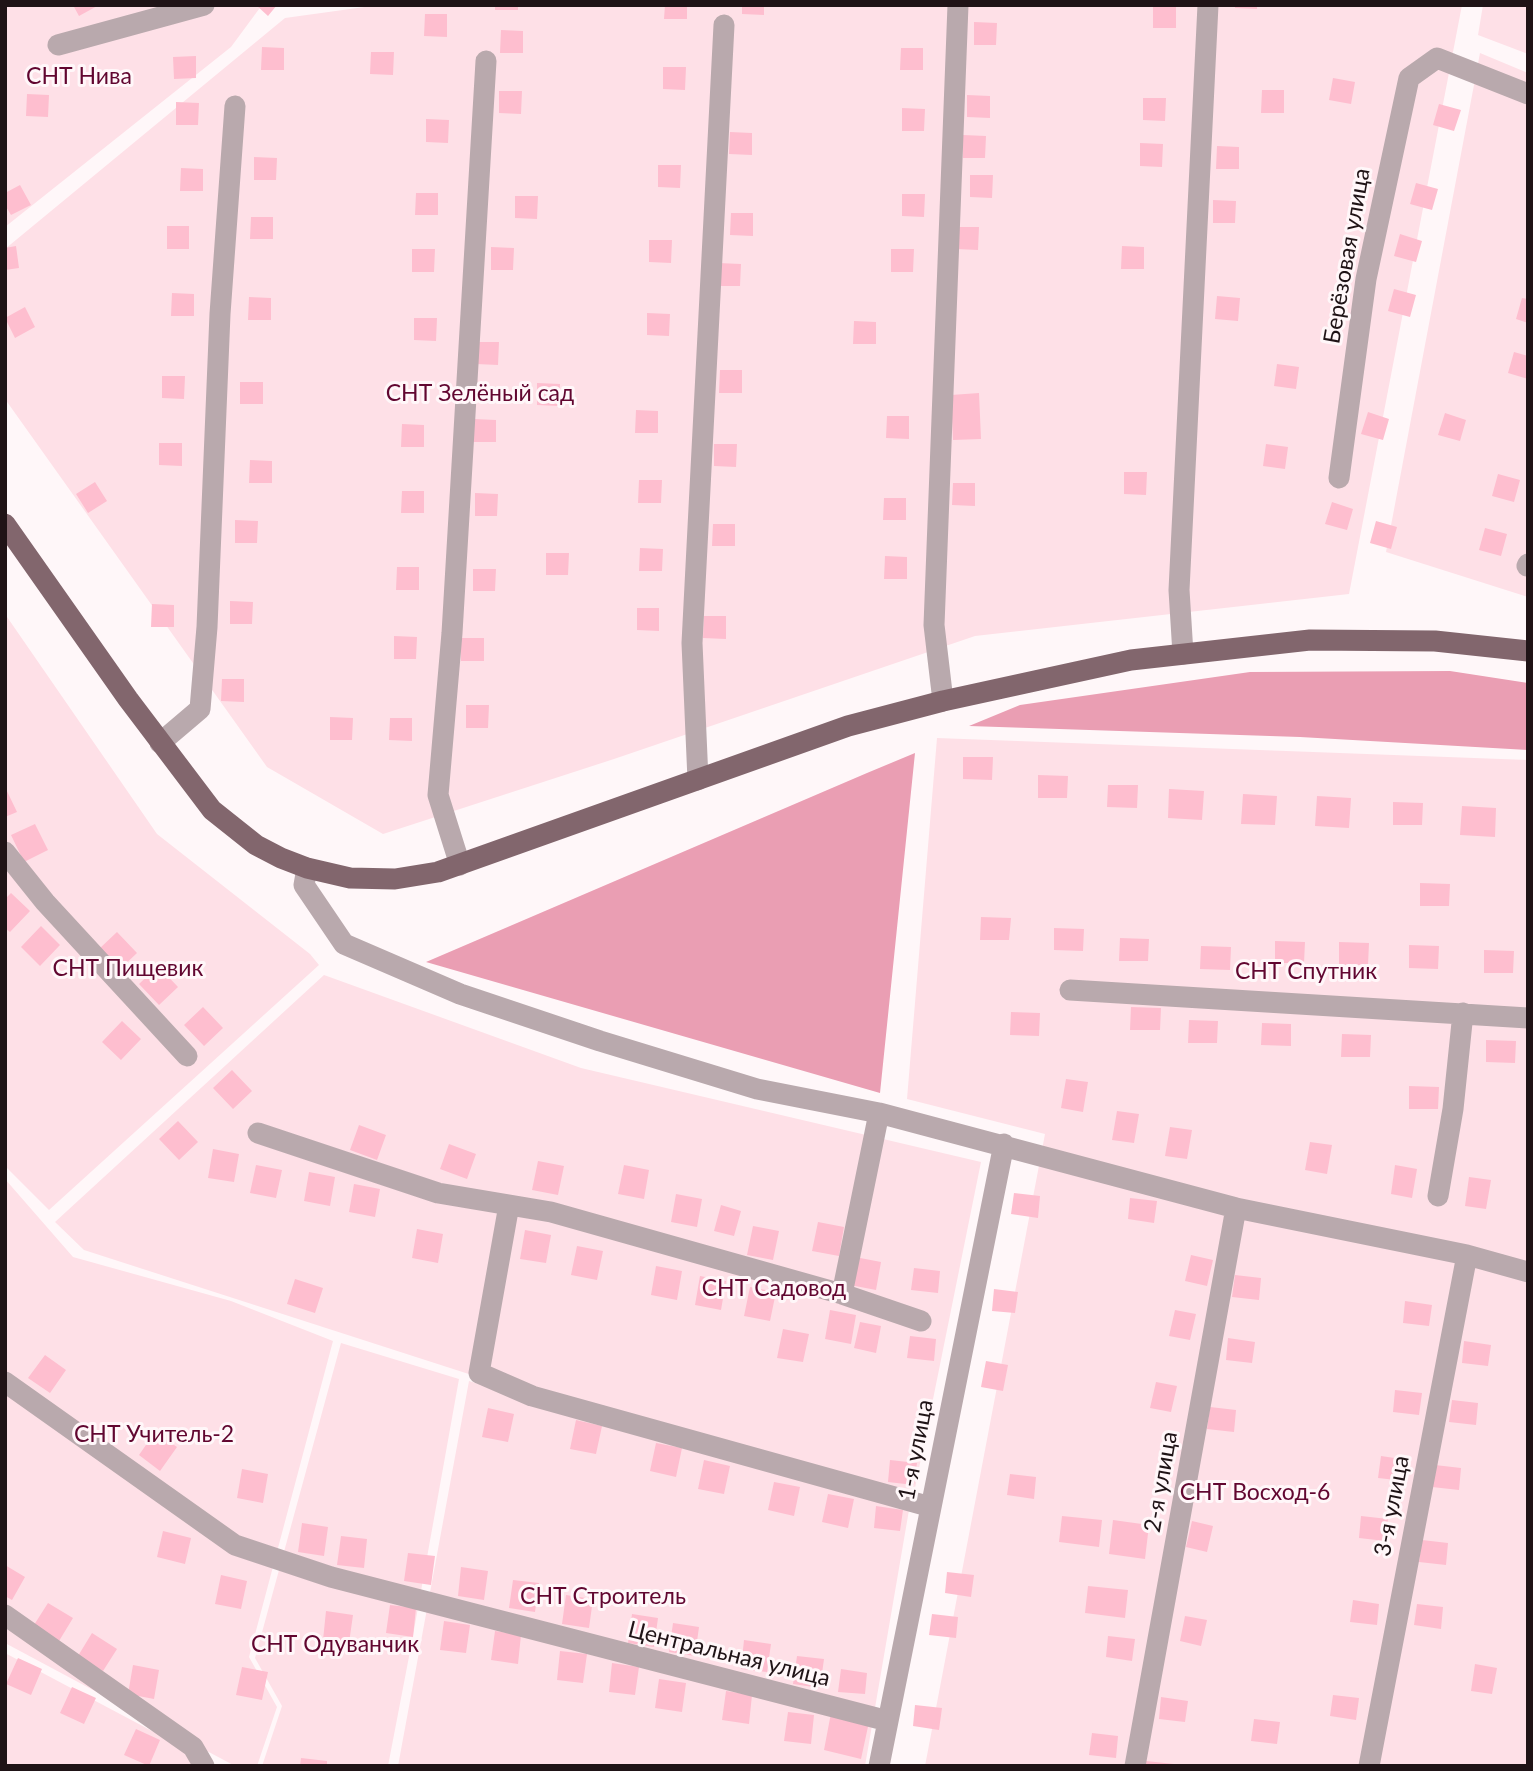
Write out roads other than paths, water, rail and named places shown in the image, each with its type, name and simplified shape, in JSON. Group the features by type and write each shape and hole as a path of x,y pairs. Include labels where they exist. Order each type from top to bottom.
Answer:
{"main road":[{"path":"5,524 194,789 233,829 256,845 307,869 350,878 395,879 460,865 848,726 943,701 1131,660 1310,640 1435,641 1528,650"}],"street":[{"path":"58,45 205,5"},
{"path":"943,701 934,625 958,5"},
{"path":"1183,654 1179,590 1208,5"},
{"path":"698,780 692,643 724,25"},
{"name":"Берёзовая улица","path":"1339,478 1366,279 1409,78 1437,58 1528,94"},
{"path":"460,865 438,795 452,633 486,61"},
{"path":"160,743 200,709 207,627 220,314 235,106"},
{"path":"5,852 45,902 187,1056"},
{"path":"307,869 304,885 344,944 460,994 600,1041 757,1089 879,1113 1004,1144 1236,1208 1467,1255 1528,1272"},
{"path":"1070,990 1528,1018"},
{"path":"1438,1196 1453,1109 1462,1013"},
{"path":"842,1294 879,1113"},
{"path":"258,1133 438,1193 551,1212 842,1294 921,1321"},
{"name":"1-я улица","path":"879,1766 1004,1144"},
{"path":"509,1205 479,1373 532,1396 931,1507"},
{"name":"2-я улица","path":"1135,1766 1236,1208"},
{"name":"3-я улица","path":"1368,1766 1467,1255"},
{"name":"Центральная улица","path":"5,1382 235,1545 331,1577 888,1721"},
{"path":"5,1615 193,1747 204,1766"}],"park label":[{"name":"СНТ Нива","path":"79,77"},
{"name":"СНТ Зелёный сад","path":"480,394"},
{"name":"СНТ Пищевик","path":"128,969"},
{"name":"СНТ Спутник","path":"1306,972"},
{"name":"СНТ Садовод","path":"774,1289"},
{"name":"СНТ Учитель-2","path":"154,1435"},
{"name":"СНТ Восход-6","path":"1255,1493"},
{"name":"СНТ Строитель","path":"603,1597"},
{"name":"СНТ Одуванчик","path":"335,1645"}]}
